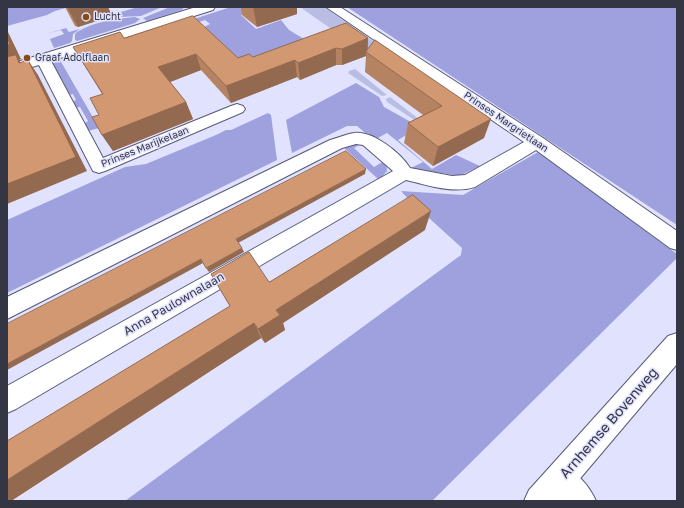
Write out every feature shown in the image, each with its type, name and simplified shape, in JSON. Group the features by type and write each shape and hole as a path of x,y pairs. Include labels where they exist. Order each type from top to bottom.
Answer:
{"main road":[{"name":"Arnhemse Bovenweg","path":"540,501 677,345"}],"street":[{"path":"7,70 209,7"},
{"name":"Prinses Margrietlaan","path":"332,7 537,142 677,242"},
{"name":"Prinses Marijkelaan","path":"43,58 99,167 237,109"},
{"path":"7,308 336,144 355,138 368,140 399,165 404,173 452,183 468,182 537,142"},
{"name":"Anna Paulownalaan","path":"7,400 404,173"},
{"path":"560,479 581,501"}],"shaded area":[{"path":"7,7 69,7 47,15 7,26"},
{"path":"138,7 162,7 141,16 120,17 123,16 121,12"},
{"path":"170,7 184,7 182,10 147,21 143,18"},
{"path":"231,7 266,7 241,15 256,29 281,20 289,30 304,39 246,71 202,28 210,24 205,20 196,23 194,19"},
{"path":"300,7 324,7 380,46 364,52"},
{"path":"347,7 677,7 677,225"},
{"path":"135,17 140,19 135,23 77,41 75,40 75,34 77,32 91,25"},
{"path":"66,28 69,32 80,29 73,34 72,41 70,43 54,48 50,39 64,34 61,30 46,34"},
{"path":"60,60 99,128 88,131 84,124 88,121 80,107 75,108 72,102 76,100 73,94 68,95 61,87 65,85 53,64 49,65"},
{"path":"355,69 387,95 382,96 348,73 349,71"},
{"path":"356,83 379,97 384,107 420,127 398,140 432,169 456,155 480,166 459,176 411,168 423,162 387,133 374,140 357,126 347,126 292,153 286,120"},
{"path":"390,97 457,148 387,102 386,99"},
{"path":"268,113 271,115 277,160 7,293 7,220 125,167 146,164 226,130 231,130"},
{"path":"352,143 363,143 354,148 374,167 386,160 387,171 380,179 378,179 342,146"},
{"path":"538,152 677,254 677,258 432,501 125,501 461,255 462,248 401,191 463,195"}],"building":[{"path":"193,16 238,58 249,54 253,57 346,23 368,38 342,49 336,48 298,63 295,60 226,86 196,54 158,67 186,102 102,135 92,117 99,115 90,98 103,94 73,47 120,32 124,38"},
{"path":"7,38 10,44 7,45"},
{"path":"375,40 491,119 438,147 408,123 442,106 366,52"},
{"path":"16,55 19,63 28,60 76,157 7,184 7,57"},
{"path":"346,151 366,169 236,239 242,248 206,268 201,259 7,364 7,324"},
{"path":"413,195 431,211 276,310 280,315 258,329 254,323 7,480 7,441 230,306 211,274 249,252 269,282"}],"place":[{"name":"Lucht","path":"86,17"},
{"name":"Graaf Adolflaan","path":"27,58"}]}
